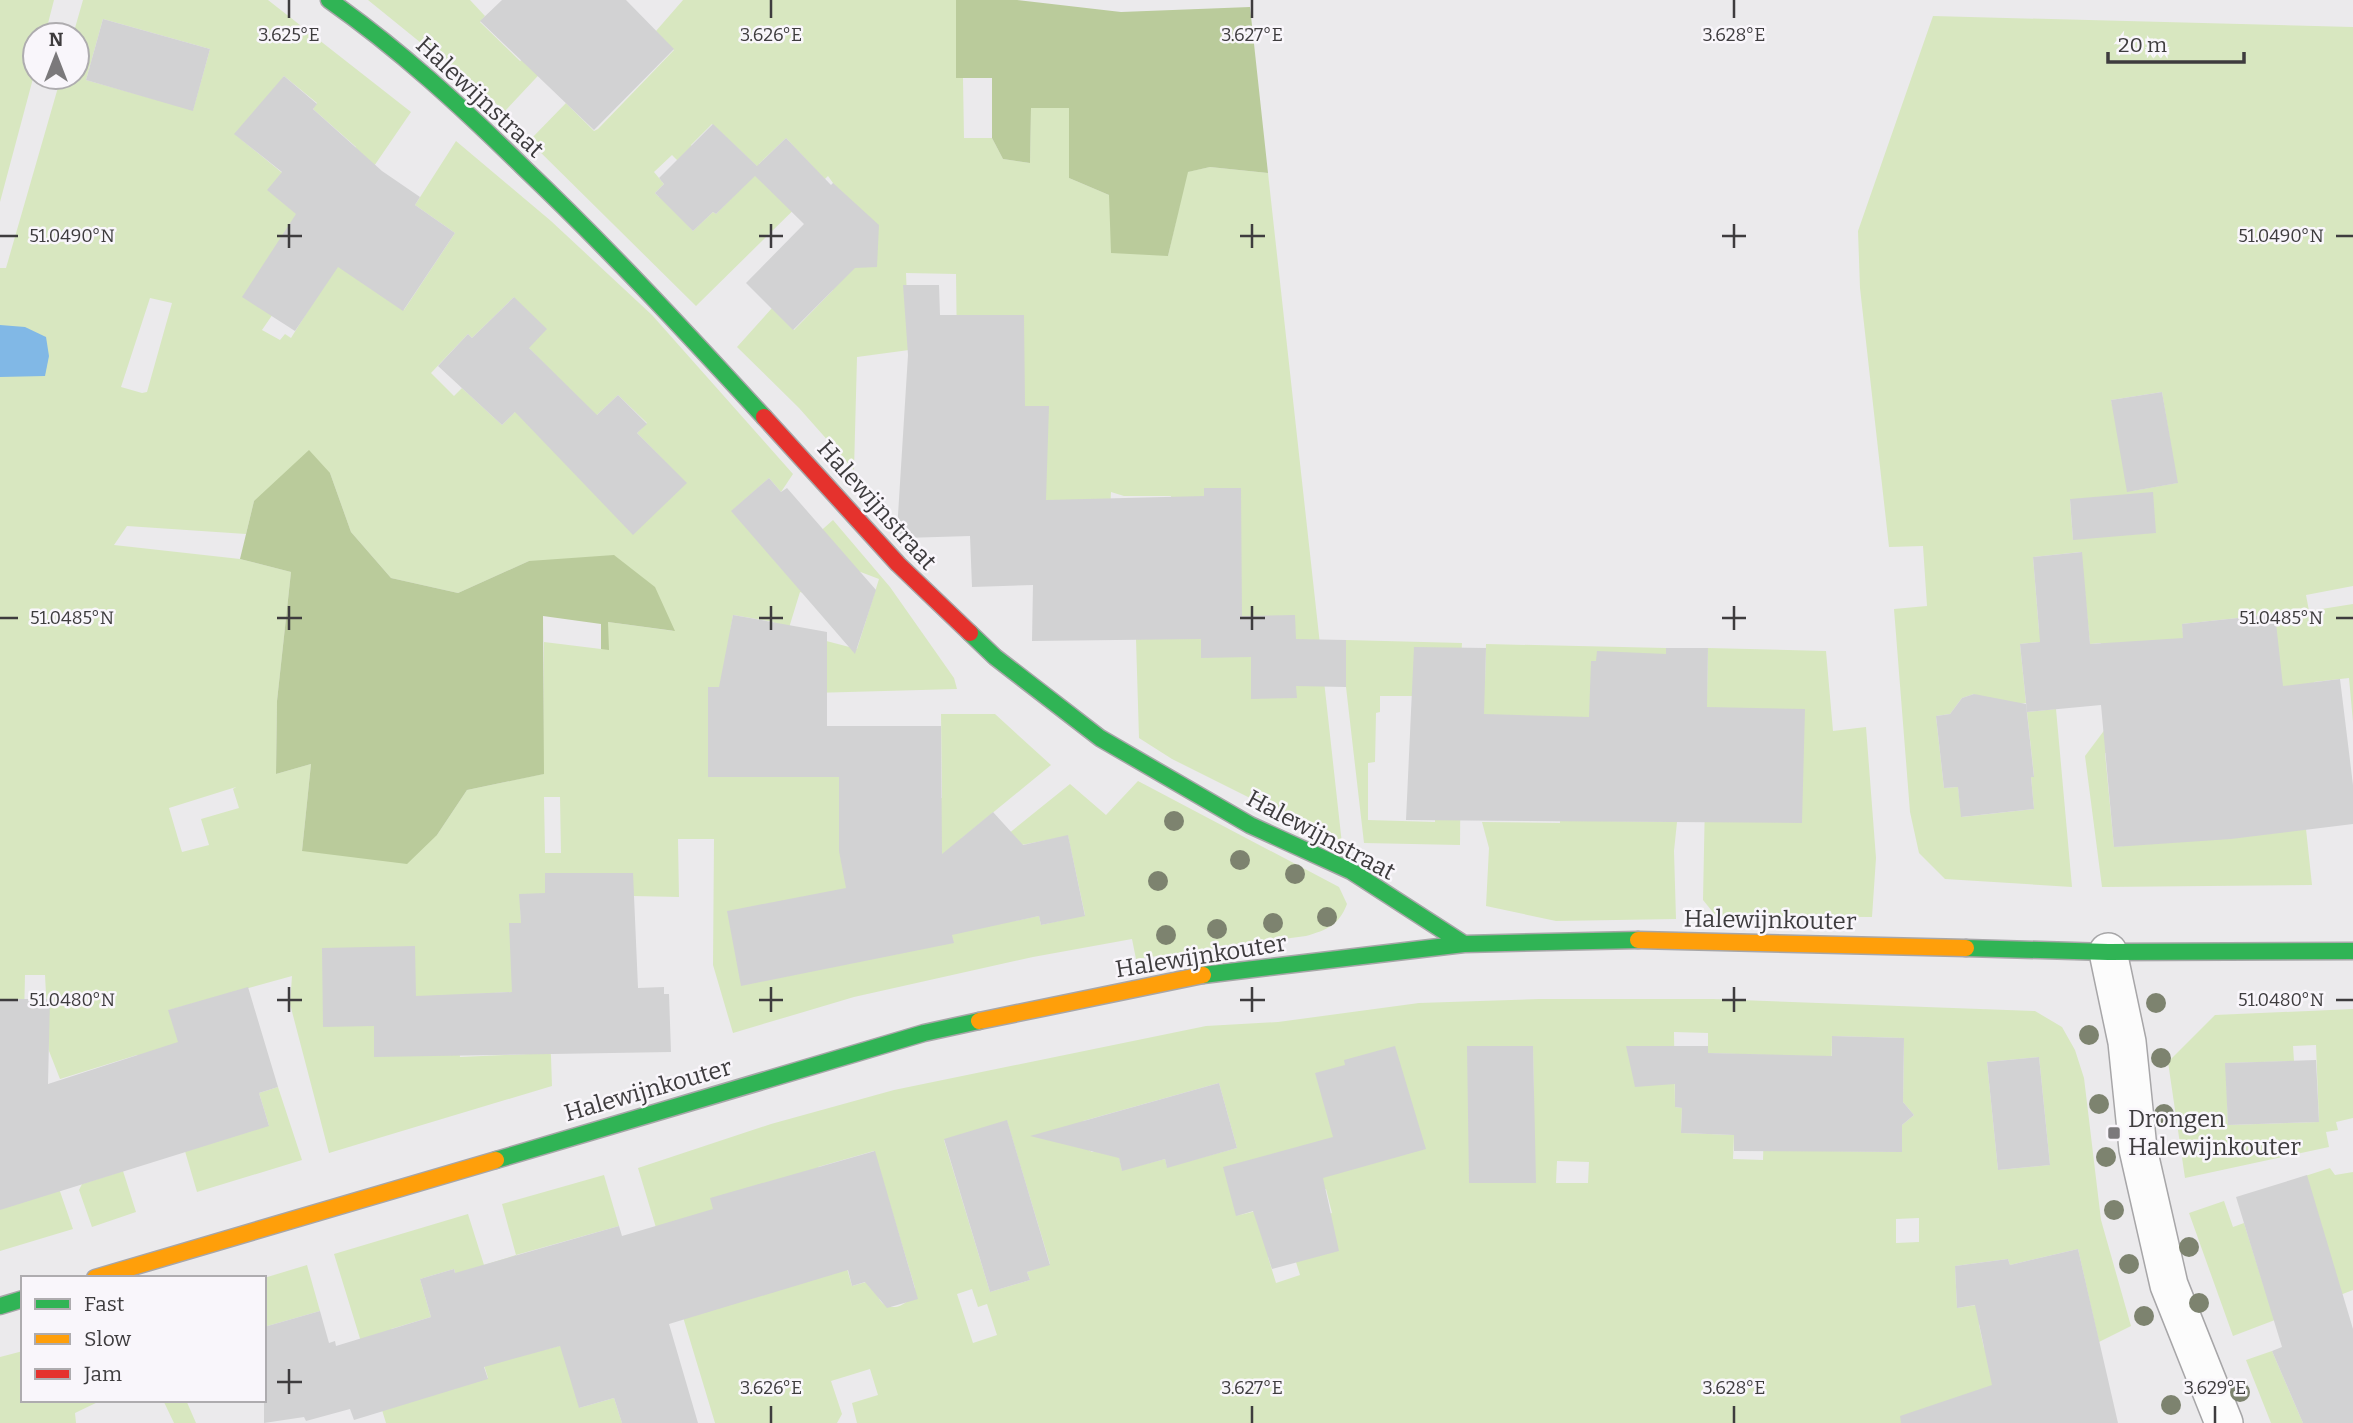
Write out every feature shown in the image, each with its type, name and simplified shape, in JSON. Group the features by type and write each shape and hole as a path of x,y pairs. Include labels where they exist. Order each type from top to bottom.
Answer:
{"street":[{"name":"Halewijnstraat","path":"329,0 372,30 463,108 625,265 898,564 995,657 1100,738 1250,825 1350,871 1464,944"},
{"name":"Halewijnkouter","path":"102,1276 924,1032 1195,976 1464,944 1595,939 2108,951 2353,951"},
{"path":"2108,951 2127,1042 2138,1149 2169,1285 2224,1423"},
{"path":"0,1306 21,1300"}],"green space":[{"path":"0,0 54,0 49,21 21,21 21,91 30,91 0,202"},
{"path":"83,0 268,0 411,112 262,330 280,340 285,334 291,338 337,264 404,310 455,233 415,205 456,141 551,221 652,315 793,474 781,492 769,478 734,509 780,567 833,520 890,587 954,678 957,689 812,693 709,687 708,777 811,777 839,773 839,819 865,819 887,798 942,798 941,714 995,714 1051,765 962,838 967,867 1070,784 1106,815 1138,781 1339,887 1347,904 1336,922 1326,929 1306,936 1136,959 1132,939 1033,957 854,997 733,1033 713,965 714,839 678,839 679,897 632,896 627,873 616,873 616,881 545,882 552,1086 329,1153 290,1004 292,976 169,1010 269,1126 259,1093 278,1087 302,1160 197,1192 157,1056 137,1055 60,1079 49,1051 45,975 25,975 24,1019 18,999 0,999 0,268 6,268 57,91 91,91 91,81 193,110 210,49 103,19 91,62 91,21 77,21","holes":["284,76 317,103 313,109 356,147 314,199 242,140","514,297 529,348 553,373 502,425 462,388 454,396 431,373 468,334 472,338","150,298 172,303 147,392 121,387","618,395 647,423 637,433 686,483 556,454","330,473 351,532 391,578 458,593 529,561 674,631 608,622 601,649 544,642 543,774 467,790 437,835 302,851 311,764 276,774 277,701 291,572 240,559 114,545 127,526 246,534 254,501","829,560 879,579 857,649 788,631 800,592 817,597","733,615 774,622 771,640 730,632","236,787 233,789 239,808 201,819 209,845 182,852 169,808","544,797 560,797 561,853 545,853","1068,836 1085,915 1041,925 1039,916 1015,921 1000,849","520,894 529,1054 460,1057 458,995 512,992 521,923"]},
{"path":"368,0 470,0 485,16 480,22 520,61 609,0 505,111"},
{"path":"683,0 956,0 956,77 963,78 964,138 992,138 1003,159 1030,163 1031,108 1069,108 1069,178 1109,195 1168,256 1187,172 1210,167 1268,173 1342,844 1172,759 1139,738 1136,639 1174,639 1171,496 1124,496 1111,492 1110,512 1027,500 957,350 956,274 906,273 909,350 857,357 854,470 799,408 737,347 772,308 794,330 833,290 833,183 828,176 696,306 529,141 566,103 594,131 598,129 674,50 656,31","holes":["712,124 760,169 716,214 713,212 693,231 661,195 659,197 655,193 664,184 654,172 672,155 683,166 697,153 691,145","786,138 817,171 759,164"]},
{"path":"956,0 1017,0 1121,12 1250,7 1268,173 1210,167 1188,172 1168,256 1111,253 1109,195 1069,178 1069,108 1031,108 1030,163 1003,159 992,138 992,78 956,78"},
{"path":"1933,16 2353,27 2353,586 2306,595 2309,611 2353,604 2353,722 2349,678 2314,682 2306,829 2312,885 2102,887 2085,756 2109,724 2101,643 2090,644 2081,552 2033,557 2039,630 2049,641 2020,644 2026,703 1996,706 1974,694 1962,698 1950,714 1936,716 1944,788 1958,787 1962,817 2034,809 2031,777 2034,776 2027,712 2056,709 2072,887 1945,879 1919,853 1910,812 1894,609 1927,606 1923,546 1889,547 1860,288 1858,231","holes":["2162,392 2177,483 2132,491 2111,400","2152,493 2073,540 2070,500","2247,617 2187,674 2182,624","2178,747 2172,841 2114,847 2105,753"]},
{"path":"309,450 330,473 351,532 391,578 458,593 529,561 614,555 655,587 675,631 608,622 609,650 601,649 601,624 543,616 544,774 467,790 437,835 407,864 302,851 311,764 276,774 277,701 291,572 240,559 254,501"},
{"path":"1346,640 1462,643 1460,682 1485,682 1486,644 1666,648 1666,692 1604,821 1677,822 1674,851 1676,919 1556,921 1486,906 1489,848 1482,822 1560,823 1562,737 1461,713 1460,845 1364,843 1346,687","holes":["1380,696 1414,696 1437,734 1435,822 1368,820 1368,763 1375,762 1376,713 1380,712"]},
{"path":"1708,648 1826,651 1833,731 1866,727 1876,858 1872,917 1716,916 1703,900"},
{"path":"1539,999 1713,999 2035,1011 2062,1027 2075,1050 2084,1078 2101,1220 2131,1326 2099,1342 2078,1249 2010,1265 2008,1259 1955,1266 1957,1308 1990,1303 1979,1325 1984,1348 2038,1359 1930,1423 857,1423 852,1403 878,1395 870,1369 831,1381 842,1414 837,1423 715,1423 638,1168 771,1124 894,1090 1206,1026 1278,1022 1419,1003","holes":["1674,1032 1708,1033 1708,1053 1766,1055 1763,1160 1733,1159 1734,1135 1681,1133 1682,1108 1675,1107","1832,1036 1904,1038 1903,1102 1914,1115 1902,1125 1901,1152 1830,1151","1467,1046 1533,1046 1534,1105","1627,1046 1657,1046 1655,1085","2039,1057 2050,1165 1998,1170 1987,1062","1219,1083 1237,1148 1167,1167 1165,1159 1122,1170 1116,1145 1092,1152 1075,1142 1083,1121","1007,1121 1050,1264 1027,1272 1030,1280 990,1292 944,1140","874,1151 915,1288 904,1304 890,1307 880,1301 873,1280 852,1286 818,1167","1557,1161 1589,1162 1588,1183 1556,1183","1326,1189 1332,1213 1262,1232 1256,1211 1236,1216","1919,1218 1919,1242 1896,1243 1896,1219","1292,1249 1300,1275 1276,1283 1268,1257","972,1289 978,1307 987,1304 997,1335 973,1343 957,1294"]},
{"path":"2353,1009 2353,1118 2336,1122 2338,1130 2326,1132 2329,1147 2185,1178 2168,1062 2215,1015","holes":["2316,1045 2319,1122 2228,1125 2226,1063 2294,1061 2293,1046"]},
{"path":"25,1090 73,1229 0,1251 0,1209"},
{"path":"2330,1168 2335,1175 2353,1172 2353,1290 2233,1336 2189,1213 2224,1201 2233,1227 2244,1223 2264,1287 2313,1273 2299,1178"},
{"path":"123,1171 136,1212 92,1227 79,1190 82,1184"},
{"path":"604,1175 619,1226 516,1255 502,1204"},
{"path":"468,1214 484,1265 516,1255 544,1350 596,1336 579,1408 614,1398 622,1423 386,1423 334,1254","holes":["454,1269 488,1378 413,1401 391,1329 431,1317 420,1279"]},
{"path":"307,1265 320,1311 266,1326 266,1277"},
{"path":"2272,1351 2303,1423 2271,1423 2246,1360"},
{"path":"21,1352 21,1402 98,1402 75,1413 76,1423 0,1423 0,1357"},
{"path":"164,1402 187,1402 196,1423 174,1423"}],"water":[{"path":"0,325 25,327 46,337 49,356 45,376 0,377"}],"building":[{"path":"502,0 626,0 674,49 594,130 480,21"},
{"path":"103,19 210,49 193,111 91,81 91,62"},
{"path":"284,76 317,104 313,109 382,171 420,197 415,205 455,233 403,311 338,267 295,331 242,297 296,214 267,190 282,172 234,134"},
{"path":"713,124 757,166 786,138 831,185 833,183 879,225 877,267 855,268 793,330 746,283 804,224 755,176 716,214 713,212 693,231 655,193 664,184 659,178"},
{"path":"903,285 939,285 940,315 1024,315 1025,406 1049,406 1046,500 1204,496 1204,488 1241,488 1242,616 1295,615 1296,639 1346,640 1346,687 1296,686 1297,698 1251,699 1251,657 1201,658 1201,639 1032,641 1033,585 972,587 970,536 904,538 897,531 908,355"},
{"path":"514,297 547,329 529,348 597,415 618,395 647,424 637,433 687,483 633,535 515,412 502,425 438,366 468,334 472,338"},
{"path":"2162,392 2178,483 2127,492 2111,400"},
{"path":"769,478 781,492 787,488 876,590 855,654 731,511"},
{"path":"2153,492 2156,533 2073,540 2070,499"},
{"path":"2082,552 2090,644 2183,638 2182,624 2275,614 2283,686 2340,679 2353,785 2353,824 2231,839 2114,847 2101,705 2027,712 2020,644 2040,642 2033,557"},
{"path":"733,615 827,632 827,726 941,726 942,854 993,812 1023,845 1068,835 1085,916 1041,925 1039,916 952,935 954,943 741,986 727,911 846,888 839,851 839,777 708,777 708,687 719,687"},
{"path":"1414,647 1486,648 1484,714 1589,717 1591,661 1596,661 1597,651 1666,654 1666,648 1708,648 1707,707 1805,709 1802,823 1406,820"},
{"path":"1974,694 2026,704 2034,777 2031,777 2034,809 1961,817 1958,787 1944,788 1936,716 1950,714 1962,698"},
{"path":"545,873 633,873 638,988 664,987 664,994 669,994 671,1052 374,1057 374,1026 323,1027 322,948 415,946 416,996 512,992 509,923 521,923 519,894 545,893"},
{"path":"248,987 278,1087 259,1093 269,1126 0,1210 0,999 50,999 48,1084 178,1042 168,1010"},
{"path":"1832,1036 1904,1038 1903,1102 1914,1115 1902,1125 1902,1152 1734,1151 1734,1135 1681,1133 1682,1108 1675,1107 1675,1084 1635,1087 1626,1046 1708,1046 1708,1053 1832,1056"},
{"path":"1395,1046 1426,1149 1323,1178 1339,1251 1272,1269 1253,1211 1236,1216 1223,1167 1333,1137 1315,1073 1345,1065 1344,1060"},
{"path":"1467,1046 1533,1046 1536,1183 1469,1183"},
{"path":"2039,1057 2050,1165 1998,1170 1987,1062"},
{"path":"2316,1060 2319,1122 2228,1125 2225,1063"},
{"path":"1219,1083 1237,1148 1167,1168 1165,1159 1122,1171 1119,1158 1030,1136"},
{"path":"1007,1120 1050,1265 1027,1272 1030,1280 990,1292 944,1139"},
{"path":"875,1151 918,1299 887,1308 865,1282 852,1286 848,1270 669,1324 698,1423 622,1423 614,1398 579,1408 560,1346 484,1367 488,1379 354,1420 350,1409 306,1421 304,1417 264,1423 266,1326 320,1311 329,1343 335,1341 336,1346 431,1317 420,1279 454,1269 455,1273 619,1226 622,1236 713,1209 710,1198"},
{"path":"2307,1175 2353,1329 2353,1423 2303,1423 2272,1351 2282,1347 2236,1197"},
{"path":"2078,1249 2118,1423 1901,1423 1900,1416 1992,1385 1975,1305 1957,1308 1955,1266 2008,1259 2010,1265"}],"traffic: fast":[{"path":"329,0 405,59 500,145 615,259 764,417"},
{"path":"970,633 995,657 1100,738 1250,825 1351,871 1464,944"},
{"path":"1203,975 1464,944 1638,940"},
{"path":"1966,948 2108,952 2353,951"},
{"path":"496,1160 924,1033 979,1021"},
{"path":"0,1306 21,1300"}],"traffic: slow":[{"path":"1638,940 1966,948"},
{"path":"979,1021 1203,975"},
{"path":"102,1276 496,1160"}],"traffic: jam":[{"path":"764,417 898,564 970,633"}],"place":[{"name":"Drongen Halewijnkouter","path":"2114,1133"}]}
